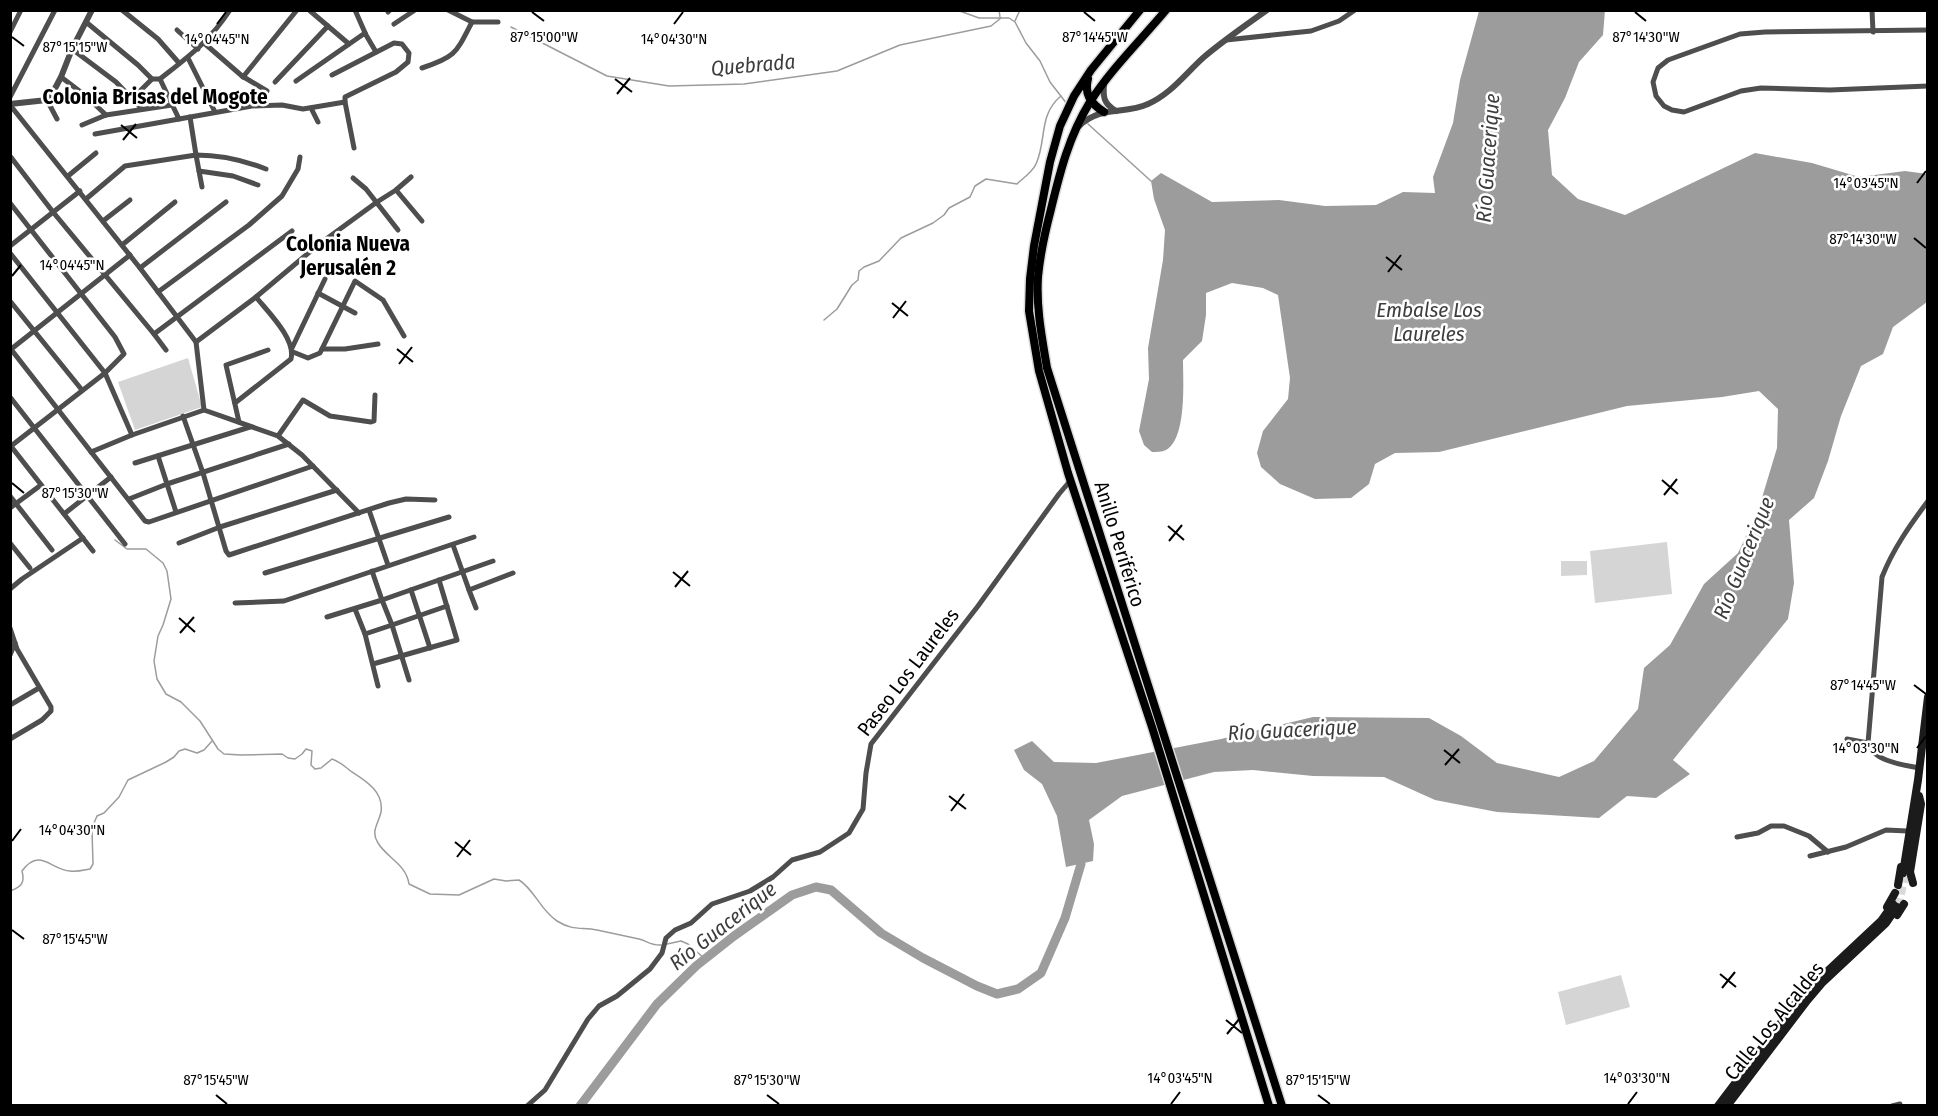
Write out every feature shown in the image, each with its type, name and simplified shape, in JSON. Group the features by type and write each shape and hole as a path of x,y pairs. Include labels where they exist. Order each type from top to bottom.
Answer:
{"highway":[{"name":"Anillo Periférico","path":"1140,10 1091,70 1074,96 1060,126 1050,162 1034,246 1029,310 1039,371 1070,481 1155,725"},
{"name":"Anillo Periférico","path":"1166,10 1104,82 1075,130 1062,164 1041,249 1038,278 1040,321 1047,368 1155,725 1282,1106"},
{"path":"1091,70 1086,86 1091,101 1104,112"},
{"name":"Anillo Periférico","path":"1184,815 1269,1106"}],"main road":[{"path":"1928,697 1904,873 1919,796 1928,729"},
{"path":"1801,996 1818,976 1879,917 1897,889 1911,801 1918,780"},
{"path":"1913,883 1910,872 1921,804 1919,796"},
{"name":"Calle Los Alcaldes","path":"1718,1106 1801,996 1898,905 1892,923 1860,953 1823,982 1727,1106"}],"street":[{"path":"10,32 21,10"},
{"path":"10,97 55,10"},
{"path":"122,10 158,39 179,63"},
{"path":"86,22 152,79 160,79 198,49 230,10"},
{"path":"243,77 297,10"},
{"path":"309,10 349,44"},
{"path":"355,10 376,52"},
{"path":"394,24 415,10"},
{"path":"448,10 472,22 498,22"},
{"path":"1075,130 1086,119 1104,112 1146,105 1164,95 1224,40 1267,10"},
{"path":"1224,40 1311,31 1339,21 1355,10"},
{"path":"1872,10 1873,32"},
{"path":"10,105 50,98 62,77 90,11"},
{"path":"422,68 456,53 472,22"},
{"path":"275,82 328,26"},
{"path":"177,30 198,49"},
{"path":"1928,30 1740,34 1668,60 1658,68 1653,82 1656,96 1664,106 1684,112 1741,91 1761,88 1830,90 1928,86"},
{"path":"296,81 365,33"},
{"path":"204,43 243,77 267,90"},
{"path":"332,75 398,43 408,50 409,60 396,72 345,97 354,148"},
{"path":"72,49 116,82 142,110"},
{"path":"188,58 215,112"},
{"path":"62,77 106,116"},
{"path":"132,99 152,79"},
{"path":"160,79 179,119"},
{"path":"1104,82 1105,103 1117,111"},
{"path":"47,100 57,119"},
{"path":"95,134 252,106 282,105 311,108 345,102"},
{"path":"10,105 104,221 196,342 204,410"},
{"path":"82,125 106,116 172,105"},
{"path":"311,108 318,122"},
{"path":"190,117 202,187"},
{"path":"68,176 96,153"},
{"path":"86,199 125,166 196,155 220,155 266,169"},
{"path":"10,156 53,213 166,350"},
{"path":"158,292 249,225 282,196 298,169 300,157"},
{"path":"199,171 233,176 258,185"},
{"path":"196,342 256,297 318,245 411,177"},
{"path":"353,178 366,189 398,230"},
{"path":"396,190 422,222"},
{"path":"10,246 80,191"},
{"path":"104,221 130,200"},
{"path":"122,245 175,202"},
{"path":"140,268 226,202"},
{"path":"10,203 81,293 124,354 105,373 11,446 93,552"},
{"path":"154,334 292,231"},
{"path":"10,254 105,373 132,435"},
{"path":"130,255 11,349 145,521 149,522 313,466"},
{"path":"235,404 291,359 292,350 325,279"},
{"path":"256,297 288,338 292,350 308,358 320,353 355,281 383,300 404,336"},
{"path":"318,293 355,313"},
{"path":"10,301 82,390"},
{"path":"322,349 345,349 378,344"},
{"path":"239,422 226,365 268,350"},
{"path":"278,436 303,400 336,418 374,421 375,395"},
{"path":"10,397 125,544"},
{"path":"92,452 132,435 204,410 278,436 313,466 359,513"},
{"path":"183,416 229,555 406,500 435,500"},
{"path":"135,462 250,427"},
{"path":"129,499 167,484 289,444"},
{"path":"158,456 176,512"},
{"path":"64,514 111,477"},
{"name":"Paseo Los Laureles","path":"527,1106 544,1090 588,1019 599,1006 617,996 650,969 662,953 666,938 675,930 691,923 712,904 750,891 773,877 792,860 820,852 849,833 863,809 871,744 1070,481"},
{"path":"10,508 41,485"},
{"path":"179,543 220,527 337,490"},
{"path":"10,496 52,550"},
{"path":"1919,768 1877,756 1868,747 1868,743 1882,577 1895,549 1928,501"},
{"path":"369,510 388,565"},
{"path":"265,573 449,517"},
{"path":"235,603 284,601 474,537"},
{"path":"10,589 82,538"},
{"path":"10,543 30,568"},
{"path":"453,545 476,608"},
{"path":"327,617 493,561"},
{"path":"372,571 409,680"},
{"path":"469,590 513,573"},
{"path":"373,664 457,640 439,580"},
{"path":"411,590 430,648"},
{"path":"365,634 447,606"},
{"path":"355,609 365,634 378,686"},
{"path":"10,628 27,669 51,707 51,711 42,720 10,739"},
{"path":"10,655 15,643"},
{"path":"10,705 39,688"},
{"path":"1846,739 1868,743"},
{"path":"1737,837 1758,833 1771,826 1784,826 1809,836 1828,852"},
{"path":"1810,856 1846,847 1886,830 1907,831"},
{"path":"1892,1106 1900,1104"}],"shaded area":[{"path":"188,358 202,407 135,430 118,382"},
{"path":"1667,542 1672,594 1595,603 1590,551"},
{"path":"1561,561 1587,561 1587,575 1561,576"},
{"path":"1621,975 1630,1007 1566,1025 1558,992"}],"water":[{"name":"Embalse Los Laureles","path":"1605,10 1603,35 1579,62 1565,98 1548,130 1552,175 1578,199 1625,215 1755,153 1812,163 1859,177 1905,171 1927,174 1927,302 1893,327 1883,354 1861,366 1841,416 1814,498 1789,520 1794,583 1788,619 1673,760 1690,774 1656,798 1627,796 1599,818 1497,812 1435,800 1384,777 1313,776 1253,770 1214,772 1122,796 1089,820 1094,844 1093,861 1066,867 1057,816 1042,784 1024,770 1014,750 1032,741 1054,762 1096,763 1221,739 1313,717 1429,718 1461,736 1497,763 1559,777 1594,761 1638,709 1644,668 1670,645 1704,584 1738,553 1758,511 1777,448 1778,409 1759,391 1627,406 1439,452 1395,453 1375,464 1369,484 1351,498 1315,499 1280,484 1261,467 1257,453 1263,431 1288,399 1290,378 1278,295 1263,288 1232,283 1206,293 1206,315 1202,341 1183,360 1183,395 1178,434 1173,444 1166,450 1152,452 1144,445 1139,431 1149,379 1148,348 1163,260 1165,230 1154,199 1151,181 1161,173 1212,202 1279,200 1325,206 1376,205 1403,192 1435,193 1433,177 1453,123 1460,80 1479,11"}],"waterway":[{"path":"957,10 979,18 1009,18 1015,22 1026,43 1040,61 1050,82 1067,104"},
{"path":"999,10 1000,17"},
{"path":"1015,21 1020,10"},
{"name":"Quebrada","path":"511,27 607,76 669,86 744,84 837,71 900,45 991,26 1001,18"},
{"path":"824,320 837,309 852,285 858,280 859,271 879,261 901,238 933,223 949,208 970,197 975,186 986,179 1017,184 1029,174 1035,167 1039,155 1049,111 1061,96"},
{"path":"1088,124 1151,181"},
{"name":"Quebrada","path":"115,540 127,549 146,549 163,563 167,571 171,599 158,636 154,661 157,679 166,694 181,702 200,721 218,749 224,754 282,754 295,759 306,749 312,751 311,765 315,769 321,768 332,759 340,763 368,783 380,799 381,812 375,831 378,843 404,871 409,884 430,894 459,895 494,879 519,880 525,884 551,916 563,924 661,945"},
{"name":"Quebrada","path":"10,891 20,886 23,881 22,871 34,861 40,860 63,870 90,869 93,864 92,830 94,823 97,816 104,813 119,797 128,780 166,762 179,751 185,749 197,753 204,750 212,741"},
{"name":"Río Guacerique","path":"580,1106 657,1004 696,966 792,895 816,887 831,890 881,933 977,986 997,994 1018,989 1041,973 1065,918 1081,864 1079,854"},
{"name":"Quebrada","path":"667,944 681,941 705,959"}],"tunnel":[{"path":"1898,906 1906,873"}],"district":[{"name":"Colonia Brisas del Mogote","path":"155,97"},
{"name":"Colonia Nueva Jerusalén 2","path":"348,256"}]}
